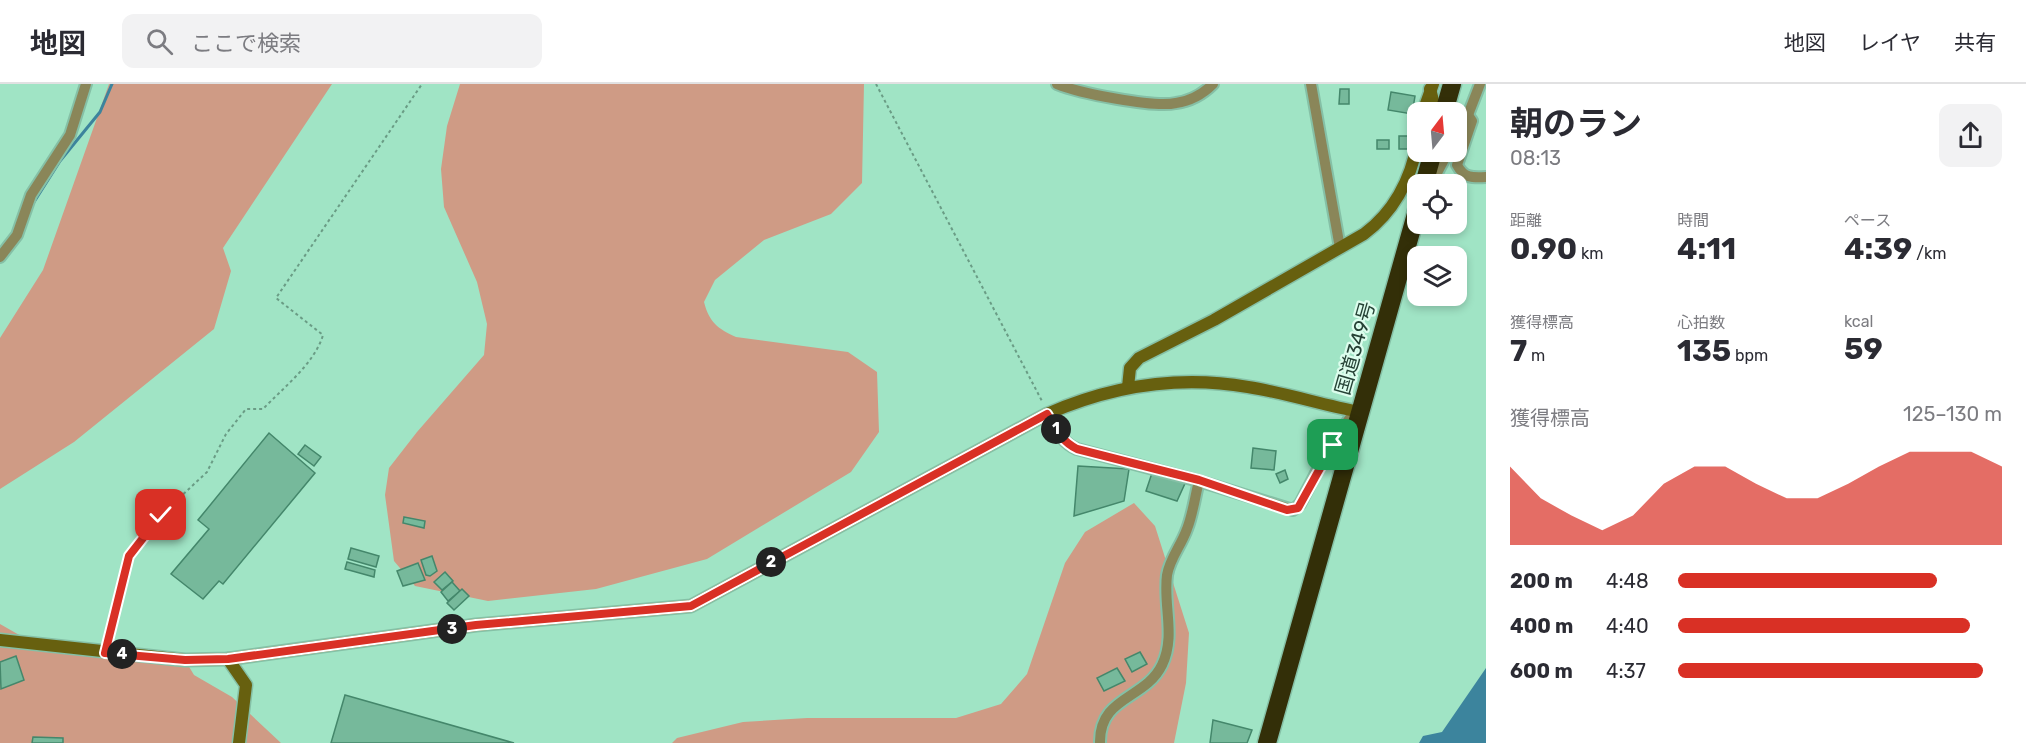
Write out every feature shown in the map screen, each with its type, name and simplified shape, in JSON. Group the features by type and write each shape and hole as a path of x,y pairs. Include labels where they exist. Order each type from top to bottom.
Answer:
{"highway":[{"path":"1447,102 1452,84"},
{"name":"国道349号","path":"1267,743 1357,411 1410,234"}],"street":[{"path":"0,257 17,235 31,195 69,135 86,84"},
{"path":"1057,84 1090,93 1176,104 1202,95 1213,84"},
{"path":"1311,84 1340,248"},
{"path":"1480,84 1468,115 1472,121 1457,165 1461,173 1471,178 1486,177"},
{"path":"1426,102 1430,86"},
{"path":"1430,86 1434,102"},
{"path":"1128,387 1130,368 1139,358 1214,320 1381,222 1401,193 1411,162"},
{"path":"0,640 185,660 228,659 476,625 691,606 1047,414 1083,398 1128,387 1157,383 1220,383 1357,411 1327,452 1298,508 1287,510 1199,480 1066,444 1047,414"},
{"path":"1100,743 1101,728 1111,709 1153,680 1166,657 1169,640 1166,591 1169,565 1188,527 1199,480"},
{"path":"228,659 246,686 239,743"}],"path":[{"path":"105,653 129,556 161,515 207,472 226,434 246,410 263,409 313,356 321,342 323,335 276,298 422,84"},
{"path":"876,84 1034,382 1047,414"}],"shaded area":[{"path":"109,84 332,84 223,248 231,271 214,329 74,442 0,489 0,338 43,270"},
{"path":"460,84 864,84 862,183 831,214 764,240 715,280 704,302 715,324 736,337 848,352 877,372 879,432 851,472 707,559 596,589 488,601 415,586 394,561 385,495 389,468 484,355 487,324 477,282 444,207 441,169 447,126"},
{"path":"1134,503 1155,526 1189,633 1186,683 1174,743 672,743 677,738 743,722 807,718 956,718 1001,704 1027,674 1065,563 1085,532"},
{"path":"0,624 35,644 185,660 194,675 232,697 281,743 0,743"}],"water":[{"path":"1486,668 1486,743 1419,743 1423,736 1442,732"}],"building":[{"path":"1340,89 1349,89 1349,104 1339,104"},
{"path":"1391,92 1415,96 1414,102 1407,102 1407,113 1388,110"},
{"path":"1399,136 1407,136 1407,149 1399,149"},
{"path":"1377,140 1389,140 1389,149 1377,149"},
{"path":"269,433 315,473 223,584 219,581 203,599 171,574 209,529 198,520"},
{"path":"305,445 321,457 314,466 298,454"},
{"path":"1253,448 1276,451 1274,470 1251,468"},
{"path":"1078,466 1129,469 1124,501 1074,516"},
{"path":"1285,470 1288,479 1280,483 1276,474"},
{"path":"1152,473 1187,479 1177,501 1146,491"},
{"path":"404,517 425,521 424,528 403,523"},
{"path":"351,548 379,556 376,567 348,559"},
{"path":"432,556 437,571 430,576 426,575 421,560"},
{"path":"347,562 375,570 374,577 345,569"},
{"path":"418,563 425,580 403,586 397,571"},
{"path":"445,572 453,581 442,590 434,582"},
{"path":"452,582 460,591 448,601 441,592"},
{"path":"462,589 469,596 454,610 447,603"},
{"path":"1140,652 1147,664 1132,672 1125,659"},
{"path":"16,656 24,680 1,689 0,662"},
{"path":"1117,668 1125,681 1104,691 1097,678"},
{"path":"345,695 514,743 331,743"},
{"path":"1213,720 1252,730 1247,743 1210,743"},
{"path":"33,737 63,738 63,743 32,743"}],"waterway":[{"path":"34,202 60,161 100,112 112,84"}],"route":[{"path":"161,515 129,556 105,653 185,660 228,659 476,625 691,606 1047,414 1066,444 1077,449 1199,480 1287,510 1298,508 1327,452 1333,445"}]}
